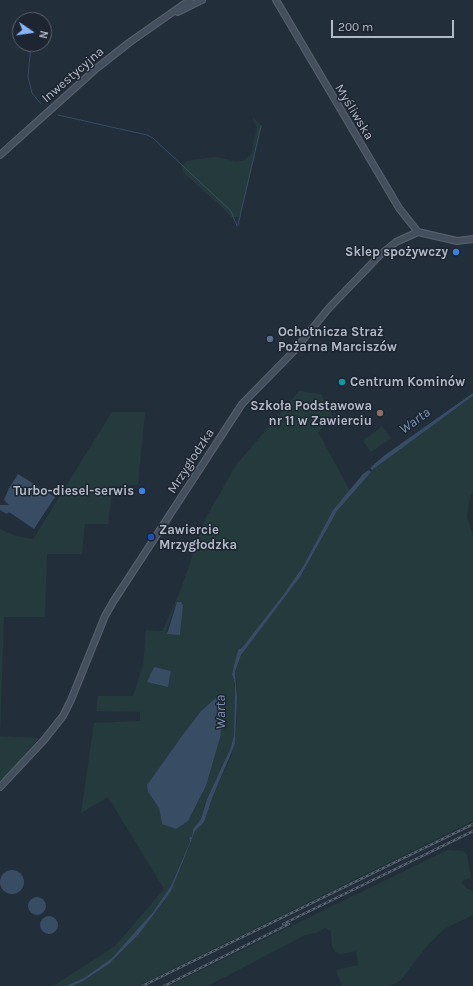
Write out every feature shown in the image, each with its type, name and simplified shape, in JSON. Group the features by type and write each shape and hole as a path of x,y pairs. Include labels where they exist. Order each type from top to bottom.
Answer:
{"street":[{"name":"Inwestycyjna","path":"0,155 97,68 130,42 190,0"},
{"name":"Inwestycyjna","path":"166,18 202,0"},
{"name":"Myśliwska","path":"276,0 399,208 418,232"},
{"path":"418,232 457,241 473,239"},
{"name":"Mrzygłodzka","path":"0,787 44,740 63,716 105,616 113,602 242,404 293,352 329,308 380,254 402,238 418,232"}],"green space":[{"path":"252,117 262,126 240,217 231,217 184,173 181,166 187,161 206,158 217,157 237,162 245,160 251,154 257,127"},
{"path":"299,391 321,394 334,418 318,432 350,491 333,510 307,561 286,592 239,653 232,674 235,684 234,735 231,747 207,799 201,819 193,829 192,837 188,837 190,842 171,886 134,935 106,963 84,978 66,986 53,986 115,946 164,889 108,797 81,813 94,723 140,721 140,712 96,711 98,696 133,696 143,665 146,630 162,631 180,592 204,521 236,465","holes":["175,605 183,605 180,634 166,632","218,696 220,738 206,786 188,821 162,824 159,808 148,792 147,785 201,711"]},
{"path":"473,396 473,492 470,496 467,517 473,535 473,821 138,986 72,986 93,975 116,958 139,934 171,890 195,831 204,822 213,796 232,754 237,721 237,683 235,673 241,655 302,574 337,511 374,468"},
{"path":"112,412 145,412 138,485 113,486 108,524 85,524 82,554 47,554 45,617 4,617 0,736 0,529 16,536 33,539"},
{"path":"382,426 391,438 371,452 363,441"},
{"path":"0,736 39,738 5,777 0,780"},
{"path":"447,850 463,851 467,855 471,878 463,880 462,883 466,888 473,891 473,915 444,929 426,947 401,980 390,986 342,986 336,970 358,965 356,951 341,954 335,952 332,947 331,931 325,928 316,933 305,935 208,986 169,986"}],"water":[{"path":"473,393 473,396 372,470 370,468 385,455"},
{"path":"369,470 371,472 337,511 300,577 241,655 235,672 237,698 235,744 213,796 204,822 195,831 171,891 139,934 109,964 83,981 72,986 66,986 84,978 112,958 153,912 171,886 190,842 189,837 192,837 193,829 201,819 207,799 231,747 234,735 235,684 232,674 238,650 242,648 284,594 304,565 333,510 363,474"},
{"path":"18,474 55,497 34,529 9,512 7,514 0,510 0,505 9,505 4,500 8,490"},
{"path":"177,602 181,602 183,605 180,635 167,634"},
{"path":"154,667 171,671 168,687 147,682"},
{"name":"Warta","path":"218,696 222,701 223,716 220,738 206,786 188,821 176,829 162,824 159,808 148,792 147,785 201,711"},
{"path":"12,870 21,873 24,882 21,891 12,894 3,891 0,882 3,873"},
{"path":"37,897 43,900 46,906 43,912 37,915 31,912 28,906 31,900"},
{"path":"49,916 55,919 58,925 55,931 49,934 43,931 40,925 43,919"}],"waterway":[{"path":"30,52 28,77 32,93 41,104"},
{"path":"58,115 147,135 153,138 231,211 237,226"},
{"path":"238,225 261,126"}],"railway":[{"path":"142,986 473,824"},
{"path":"283,924 473,831"},
{"path":"164,986 289,924"}],"place":[{"name":"Sklep spożywczy","path":"456,252"},
{"name":"Ochotnicza Straż Pożarna Marciszów","path":"270,339"},
{"name":"Centrum Kominów","path":"342,382"},
{"name":"Szkoła Podstawowa nr 11 w Zawierciu","path":"380,413"},
{"name":"Turbo-diesel-serwis","path":"142,491"},
{"name":"Zawiercie Mrzygłodzka","path":"151,537"}]}
